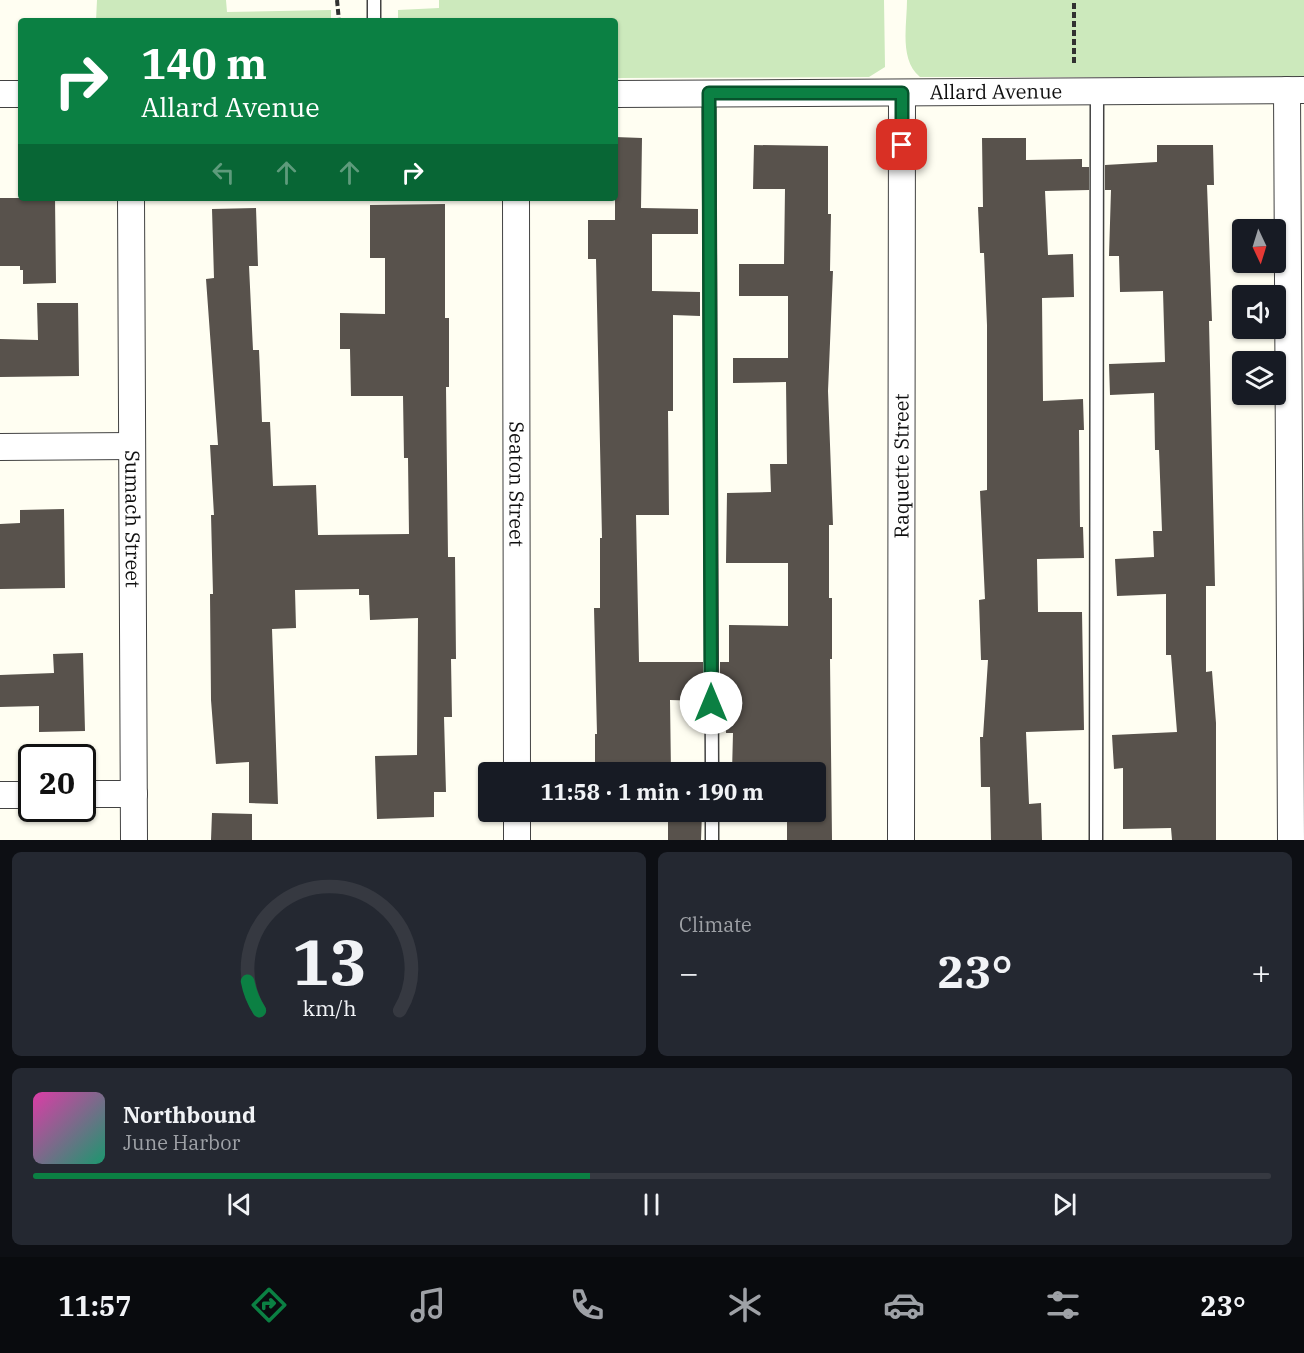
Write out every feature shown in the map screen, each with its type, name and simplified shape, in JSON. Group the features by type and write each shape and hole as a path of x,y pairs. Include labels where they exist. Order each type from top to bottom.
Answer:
{"street":[{"name":"Allard Avenue","path":"618,94 1295,90"},
{"path":"1291,840 1295,90"},
{"name":"Raquette Street","path":"901,840 902,93"},
{"path":"0,94 18,94"},
{"name":"Sumach Street","path":"131,201 134,840"},
{"name":"Seaton Street","path":"516,201 517,762"},
{"path":"0,447 132,446"},
{"path":"96,794 134,794"},
{"path":"0,795 18,795"},
{"path":"517,822 517,840"}],"lane":[{"path":"374,0 374,18"},
{"path":"1096,840 1097,92"},
{"path":"709,93 712,762"},
{"path":"712,822 712,840"}],"path":[{"path":"337,0 339,18"},
{"path":"1074,0 1074,63"}],"green space":[{"path":"97,0 226,0 227,12 331,10 331,18 96,18"},
{"path":"439,0 884,0 885,67 869,77 618,78 618,18 398,18 398,10 439,8"},
{"path":"907,0 1304,0 1304,77 920,77 913,70 907,52"}],"building":[{"path":"618,137 642,138 641,208 698,209 698,234 652,234 652,291 700,292 700,316 673,315 673,411 668,411 669,515 636,515 639,662 703,662 703,701 670,700 671,762 595,762 595,734 597,734 594,608 600,608 600,538 602,538 596,259 588,259 588,220 615,220 615,201 618,201"},
{"path":"982,138 1026,138 1026,160 1082,159 1082,167 1089,167 1089,190 1045,191 1048,255 1073,254 1074,297 1042,298 1043,401 1083,399 1084,430 1079,430 1080,527 1083,527 1084,558 1037,559 1038,612 1082,612 1084,730 1026,732 1029,804 1041,803 1042,840 991,840 990,787 981,787 980,737 983,737 988,660 981,660 979,600 985,599 980,491 987,490 987,325 984,253 980,253 978,207 983,207"},
{"path":"754,145 828,146 828,214 831,214 830,271 833,271 828,391 833,525 829,525 829,598 832,598 832,659 830,659 832,840 787,840 787,822 826,822 826,762 732,762 733,733 726,733 725,701 720,701 720,662 729,662 729,625 788,626 788,563 726,563 727,493 771,492 770,464 787,464 786,382 733,383 733,358 788,358 788,296 739,296 739,264 784,264 785,189 753,189"},
{"path":"1157,145 1213,145 1214,185 1207,185 1212,321 1209,321 1215,586 1206,586 1206,672 1212,671 1216,723 1216,840 1172,840 1171,828 1123,829 1123,768 1114,769 1112,735 1177,732 1171,655 1166,655 1166,594 1117,596 1115,559 1154,557 1153,531 1162,531 1159,450 1155,450 1154,393 1110,395 1109,364 1165,362 1163,291 1120,292 1119,256 1109,256 1111,190 1105,190 1105,165 1157,162"},
{"path":"0,198 18,198 18,201 55,201 56,283 23,284 23,270 20,270 20,266 0,266"},
{"path":"445,204 445,318 449,318 449,387 446,387 448,557 455,557 456,659 451,659 452,717 444,717 446,792 434,792 434,817 377,819 375,756 417,755 418,618 370,620 369,595 359,595 359,589 295,590 296,628 272,629 278,804 249,803 249,762 216,764 211,700 210,594 213,594 211,515 214,515 210,445 218,445 206,279 214,278 212,209 256,208 258,266 249,266 253,350 259,350 262,422 270,422 273,486 316,485 318,535 409,534 408,458 404,458 403,396 351,396 350,349 340,349 340,313 385,314 385,258 370,258 370,205"},
{"path":"37,303 78,303 79,376 0,377 0,339 38,340"},
{"path":"64,509 65,588 0,589 0,524 20,523 20,510"},
{"path":"83,653 85,731 39,732 39,706 0,707 0,675 54,673 53,654"},
{"path":"212,813 252,814 252,840 211,840"},
{"path":"668,822 702,822 701,840 668,840"}],"route":[{"path":"711,703 709,93 902,93 902,145"}]}
